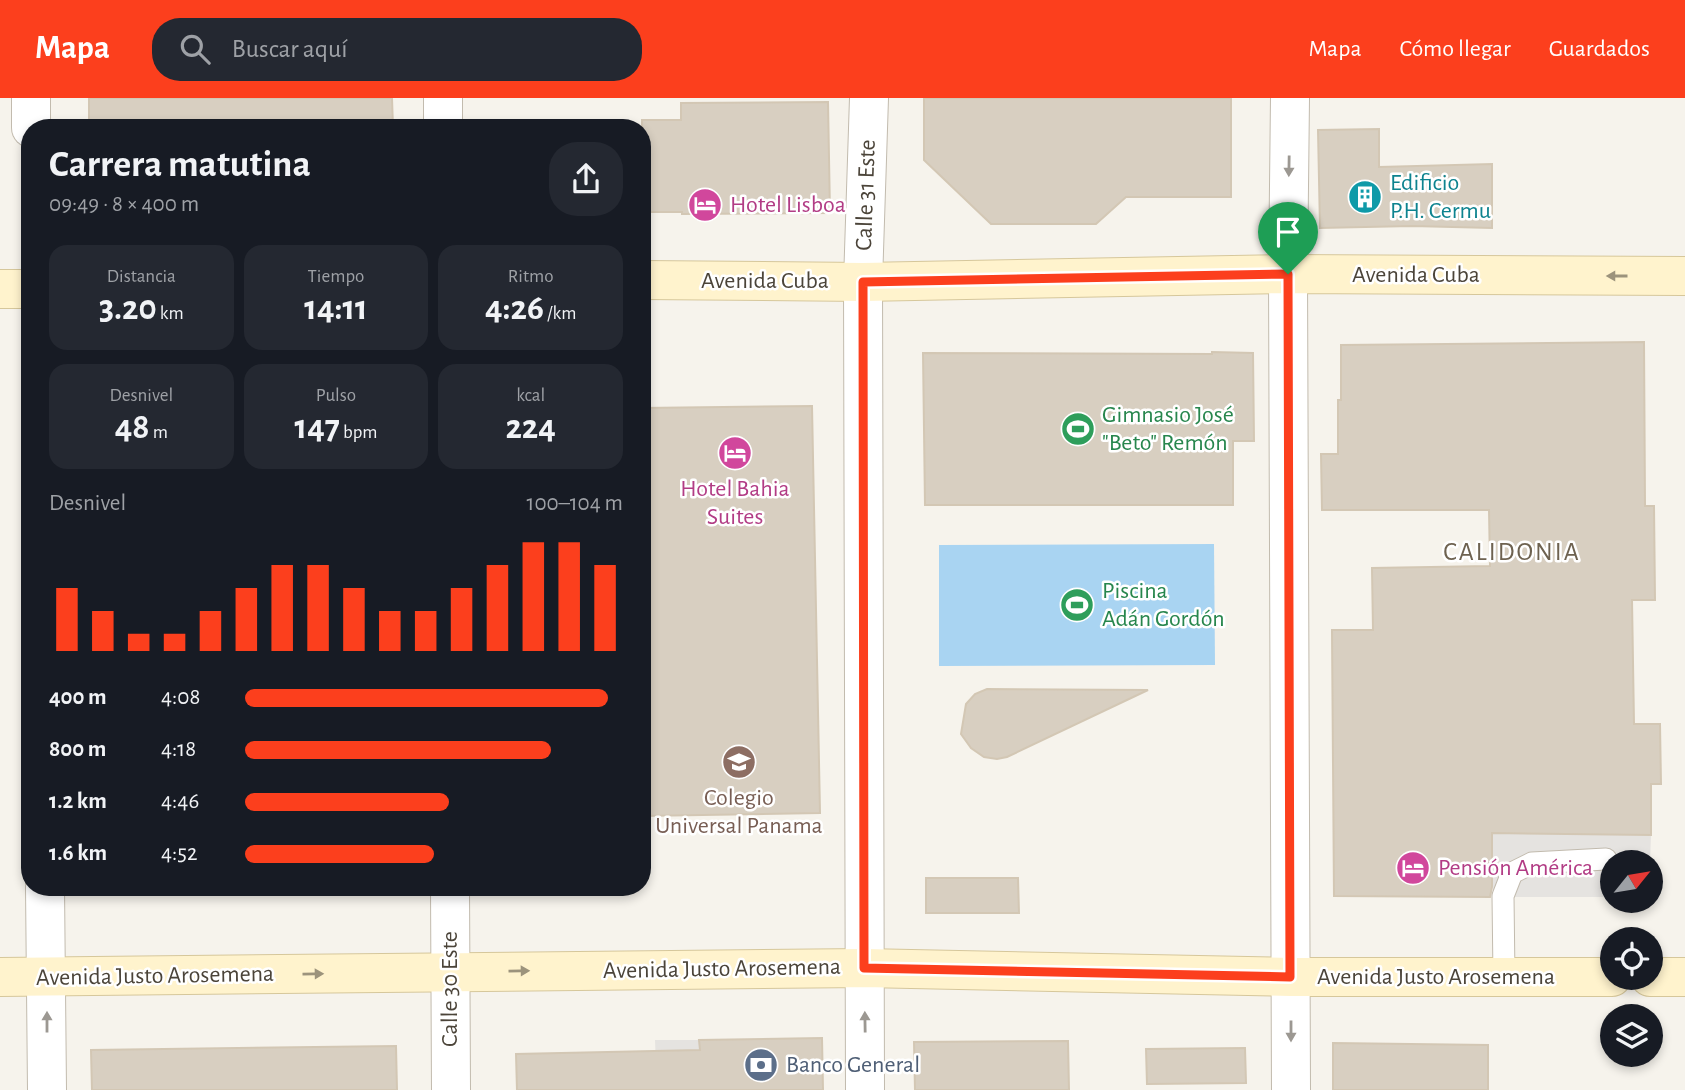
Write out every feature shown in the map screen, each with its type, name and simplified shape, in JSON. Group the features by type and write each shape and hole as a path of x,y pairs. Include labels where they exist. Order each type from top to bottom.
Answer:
{"street":[{"path":"31,98 31,119"},
{"path":"443,98 443,119"},
{"name":"Calle 31 Este","path":"865,1090 863,282 869,98"},
{"path":"1290,98 1288,274 1291,1090"},
{"name":"Avenida Cuba","path":"651,280 863,282 1288,274 1685,276"},
{"path":"0,289 21,289"},
{"path":"45,896 47,1090"},
{"name":"Calle 30 Este","path":"450,896 451,1090"},
{"name":"Avenida Justo Arosemena","path":"0,977 864,968 1290,977 1600,977"},
{"path":"1663,977 1685,977"}],"lane":[{"path":"1504,977 1503,896 1512,873 1532,863 1600,859"}],"shaded area":[{"path":"1492,833 1651,835 1650,850 1600,850 1600,897 1493,897"},
{"path":"655,1040 699,1040 700,1090 657,1090"}],"water":[{"name":"Piscina Adán Gordón","path":"1214,544 1215,665 939,666 939,545"}],"building":[{"path":"89,98 392,98 393,119 89,119"},
{"path":"924,98 1231,98 1231,197 1126,197 1096,224 991,224 924,160"},
{"path":"828,102 830,213 651,212 651,120 681,120 681,103"},
{"name":"Edificio P.H. Cermu","path":"1379,129 1379,167 1492,164 1492,228 1320,228 1318,130"},
{"path":"1644,342 1645,506 1654,506 1655,600 1632,600 1634,724 1660,724 1661,784 1651,784 1651,835 1492,833 1490,897 1334,896 1332,630 1373,630 1372,568 1490,566 1489,510 1322,510 1321,454 1338,454 1341,345"},
{"name":"Gimnasio José \"Beto\" Remón","path":"923,353 1253,353 1254,441 1233,441 1233,505 925,505"},
{"path":"812,406 820,813 651,816 651,408"},
{"path":"987,689 1148,690 1007,757 997,759 984,757 971,748 961,734 966,704 975,694"},
{"path":"926,878 1018,878 1019,913 926,913"},
{"path":"822,1038 823,1090 517,1090 516,1054 700,1050 699,1040"},
{"path":"1068,1041 1069,1090 915,1090 914,1042"},
{"path":"1333,1043 1488,1045 1488,1090 1333,1090"},
{"path":"396,1046 397,1090 92,1090 91,1050"},
{"path":"1245,1048 1246,1083 1147,1084 1146,1049"}],"place":[{"name":"Edificio P.H. Cermu","path":"1365,197"},
{"name":"Hotel Lisboa","path":"705,205"},
{"name":"Gimnasio José \"Beto\" Remón","path":"1078,429"},
{"name":"Hotel Bahia Suites","path":"735,453"},
{"name":"Piscina Adán Gordón","path":"1077,605"},
{"name":"Colegio Universal Panama","path":"739,762"},
{"name":"Pensión América","path":"1413,868"},
{"name":"Banco General","path":"761,1065"}],"district":[{"name":"CALIDONIA","path":"1512,552"}],"route":[{"path":"1288,274 1290,977 864,968 863,282 1288,274"}]}
